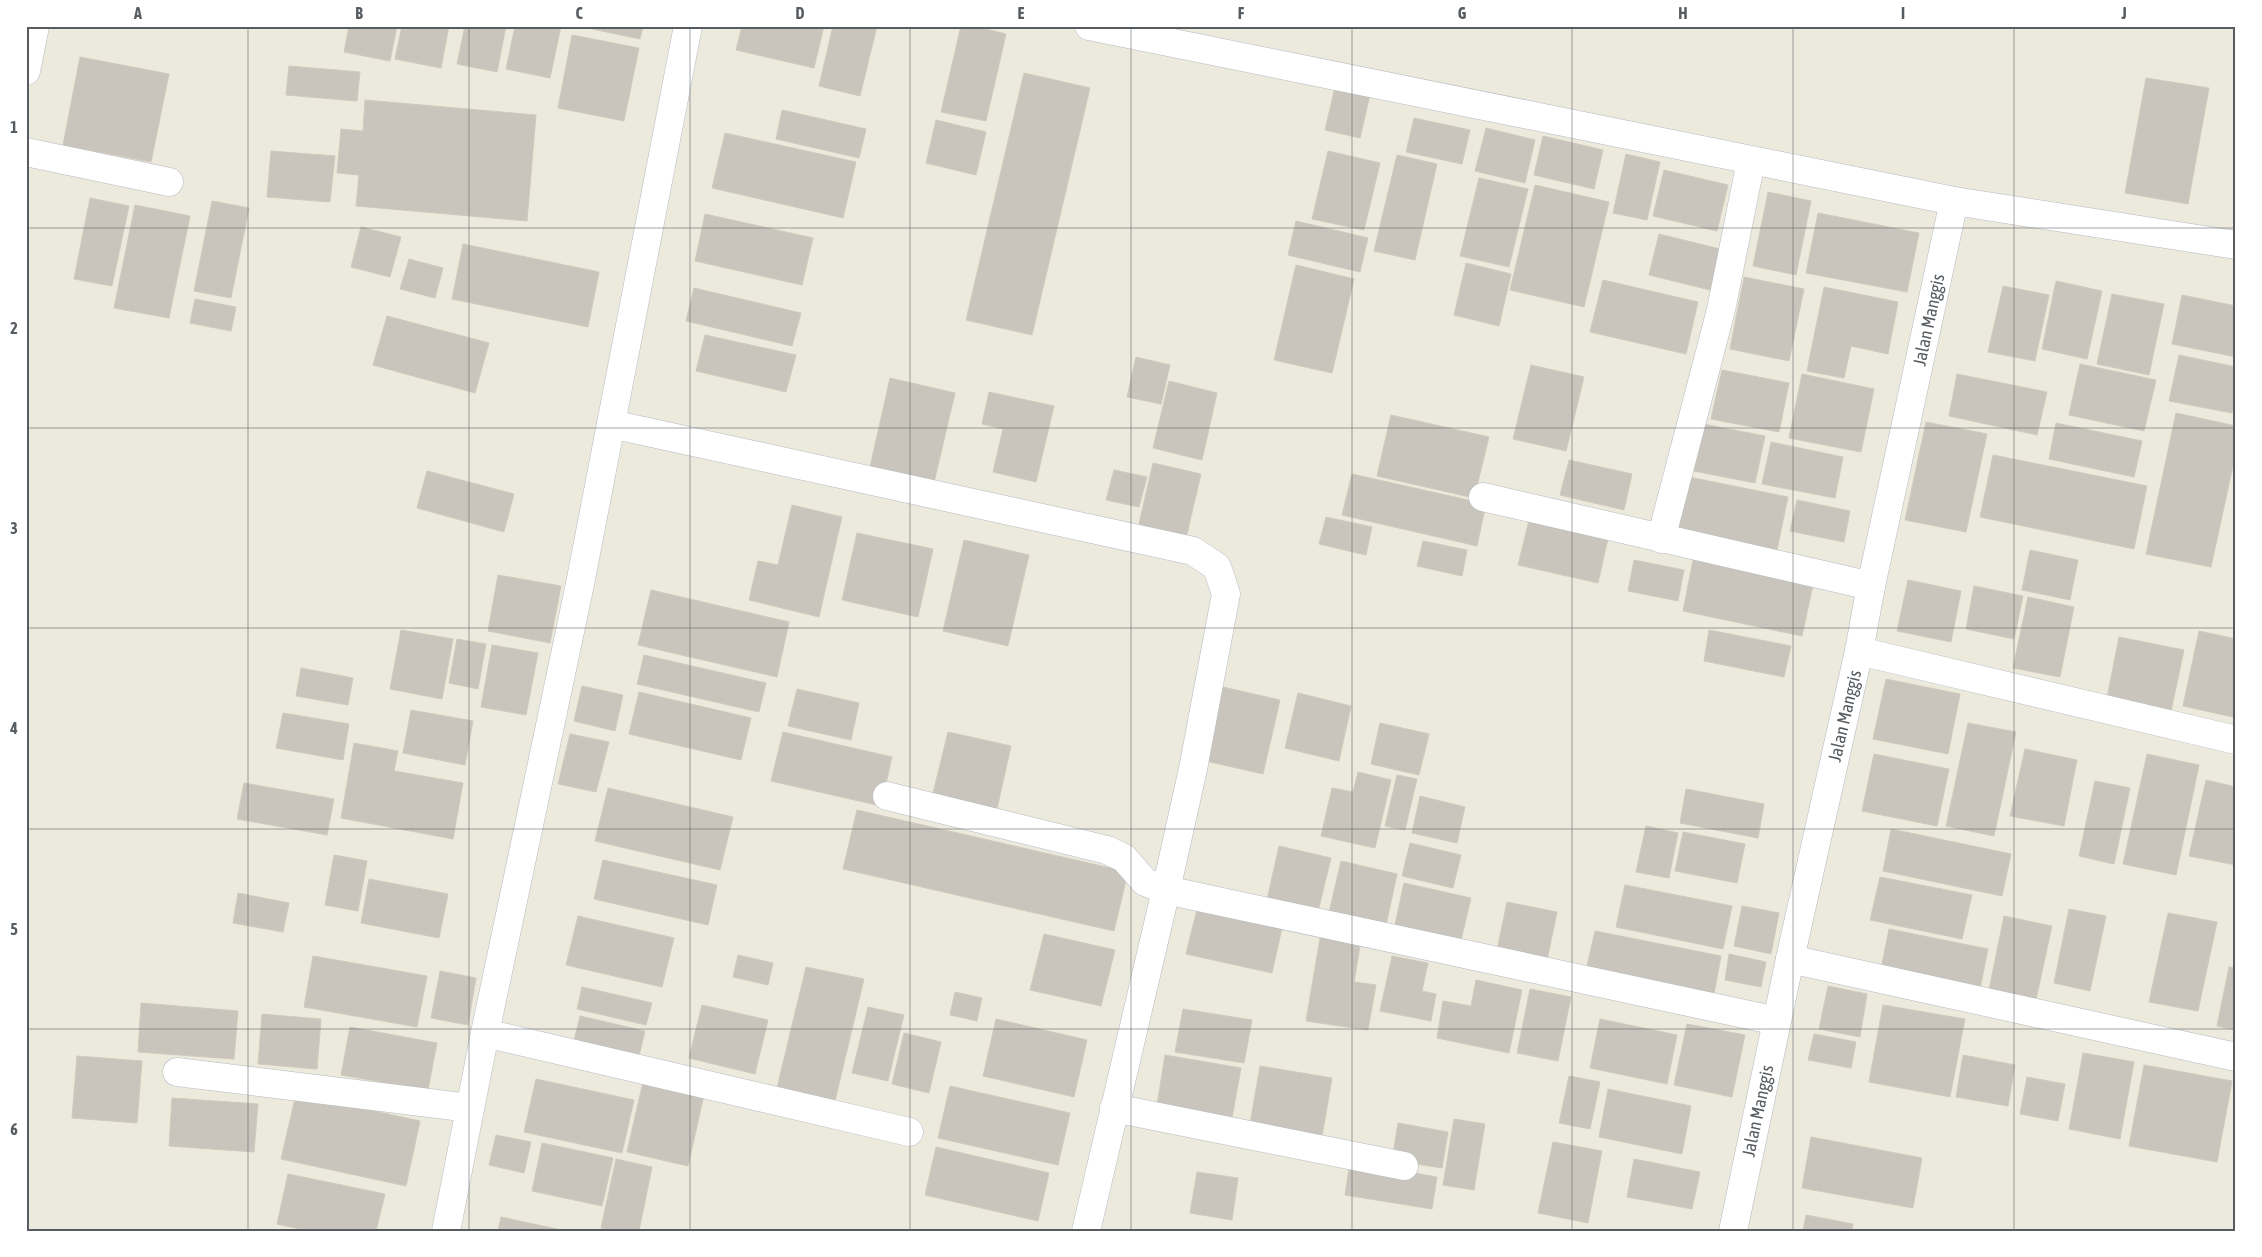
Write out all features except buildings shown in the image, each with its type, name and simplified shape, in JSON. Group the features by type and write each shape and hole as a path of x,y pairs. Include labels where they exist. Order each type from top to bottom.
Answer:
{"street":[{"path":"26,71 35,26"},
{"path":"446,1231 485,1033 580,584 688,26"},
{"path":"1089,26 1751,161 1954,200 2236,245"},
{"path":"26,152 168,182"},
{"path":"1661,538 1721,310 1751,161"},
{"name":"Jalan Manggis","path":"1733,1231 1790,959 1859,651 1871,586 1954,200"},
{"path":"611,424 1193,552 1217,566 1226,594 1192,768 1166,890 1086,1231"},
{"path":"1483,496 1871,586"},
{"path":"1859,651 2236,740"},
{"path":"887,796 1107,850 1124,858 1145,882 1166,890 1777,1021"},
{"path":"1790,959 2236,1057"},
{"path":"485,1033 910,1132"},
{"path":"177,1072 470,1108"},
{"path":"1114,1108 1404,1166"}]}
